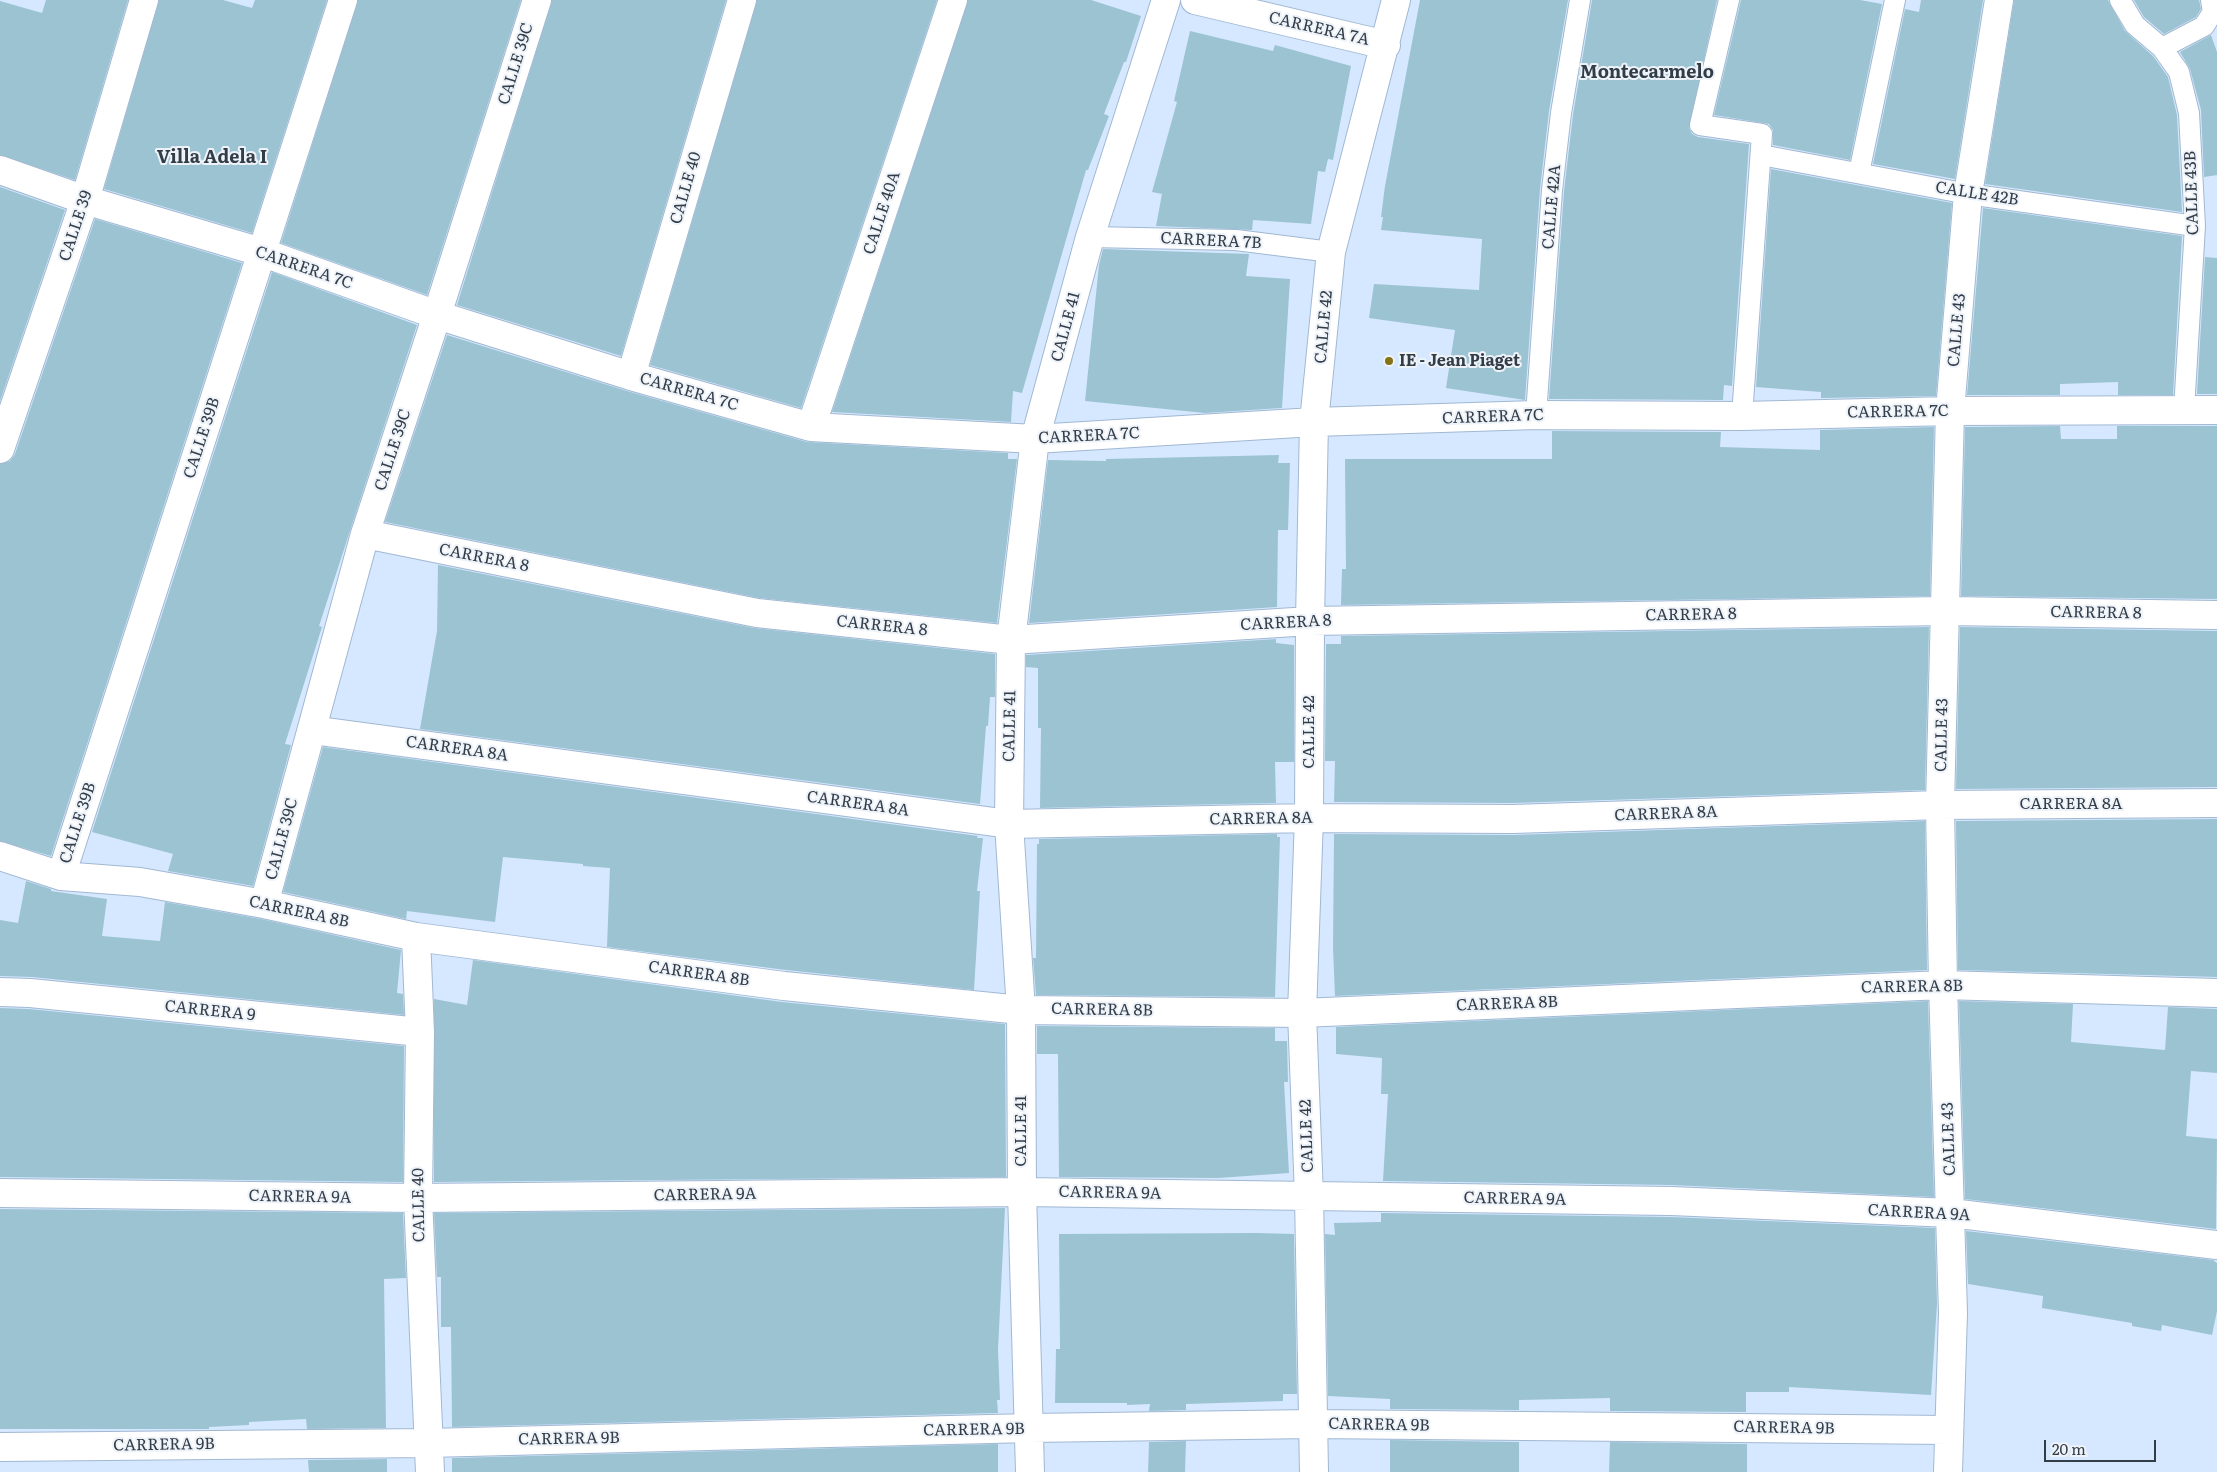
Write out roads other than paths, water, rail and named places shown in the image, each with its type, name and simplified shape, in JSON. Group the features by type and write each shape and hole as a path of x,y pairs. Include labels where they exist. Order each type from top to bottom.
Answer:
{"street":[{"name":"CALLE 39","path":"0,449 85,200 144,0"},
{"name":"CALLE 39B","path":"62,876 343,0"},
{"name":"CALLE 39C","path":"264,904 365,534 437,315 536,0"},
{"name":"CALLE 40","path":"631,376 742,0"},
{"name":"CALLE 40A","path":"811,427 953,0"},
{"name":"CALLE 41","path":"1030,1472 1022,1192 1021,1010 1009,824 1011,640 1035,440 1090,237 1166,0"},
{"name":"CARRERA 7A","path":"1195,0 1386,44"},
{"name":"CALLE 42","path":"1314,1472 1309,1196 1302,1012 1309,818 1314,422 1331,252 1396,0"},
{"name":"CALLE 43","path":"1948,1472 1953,1313 1943,985 1940,805 1950,411 1968,194 1999,0"},
{"name":"CARRERA 7C","path":"0,170 85,200 261,252 437,315 631,376 811,427 1035,440 1314,422 1536,415 1742,416 1950,411 2217,410"},
{"name":"CARRERA 8","path":"365,534 757,613 1011,640 1310,621 1945,611 2217,615"},
{"name":"CARRERA 8A","path":"312,730 1009,824 1309,818 1514,819 1940,805 2217,803"},
{"name":"CARRERA 8B","path":"0,856 62,876 140,882 264,904 416,937 784,986 1021,1010 1302,1012 1943,985 2217,993"},
{"name":"CALLE 40","path":"416,937 420,1032 418,1198 430,1472"},
{"name":"CARRERA 9","path":"0,992 40,994 420,1032"},
{"name":"CARRERA 9A","path":"0,1193 418,1198 1022,1192 1671,1201 1951,1213 2217,1245"},
{"name":"CARRERA 9B","path":"0,1447 428,1442 1030,1428 1313,1424 1948,1430"}],"lane":[{"name":"CALLE 42A","path":"1536,415 1552,190 1580,0"},
{"path":"1730,0 1700,125 1762,134 1742,416"},
{"path":"1859,173 1896,0"},
{"name":"CALLE 43B","path":"2120,0 2134,25 2162,48 2179,72 2190,113 2195,226 2184,410"},
{"path":"2162,48 2204,26 2213,12 2211,0"},
{"name":"CALLE 42B","path":"1761,155 1968,194 2195,226"},
{"name":"CARRERA 7B","path":"1090,237 1236,240 1331,252"}],"place":[{"name":"IE - Jean Piaget","path":"1389,361"}],"district":[{"name":"Montecarmelo","path":"1647,73"},
{"name":"Villa Adela I","path":"212,158"}]}
